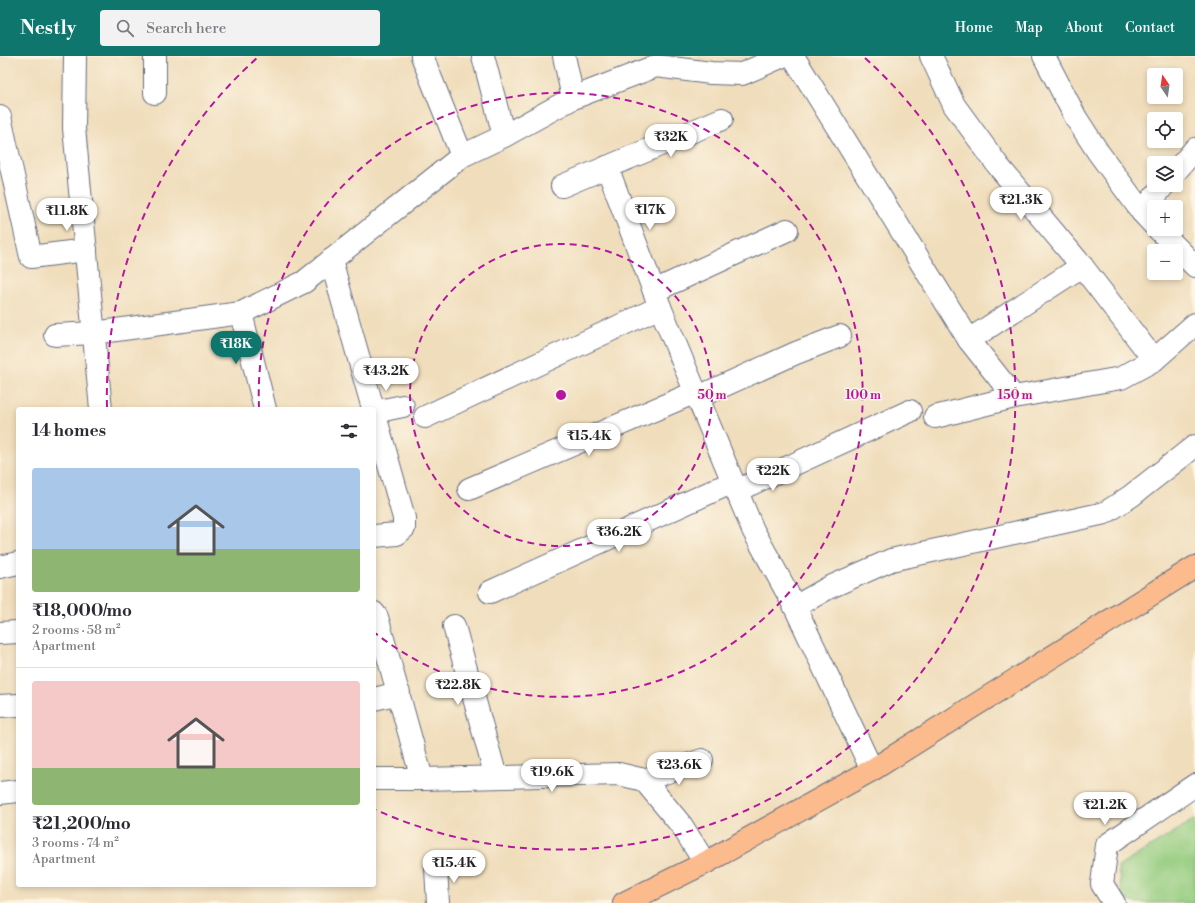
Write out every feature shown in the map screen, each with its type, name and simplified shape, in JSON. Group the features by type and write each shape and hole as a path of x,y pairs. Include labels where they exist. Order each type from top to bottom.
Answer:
{"main road":[{"path":"624,903 705,863 872,770 1195,567"}],"street":[{"path":"75,56 74,128 101,407"},
{"path":"155,56 155,94"},
{"path":"422,56 462,156"},
{"path":"483,56 504,136"},
{"path":"564,56 573,98"},
{"path":"55,335 94,333 241,313 304,282 462,156 504,136 573,98 655,61 711,73 742,74 783,56"},
{"path":"792,56 969,340 1014,397"},
{"path":"931,56 954,105 999,166 1082,266 1154,360"},
{"path":"1044,56 1076,118 1147,217"},
{"path":"0,118 31,257 86,250"},
{"path":"562,186 722,119"},
{"path":"1183,163 1195,149"},
{"path":"607,167 657,299 753,530 795,607 872,770"},
{"path":"425,417 657,299 787,230"},
{"path":"1165,236 1195,266"},
{"path":"331,260 374,407"},
{"path":"969,340 1082,266"},
{"path":"241,313 264,407"},
{"path":"935,418 1014,397 1121,378 1154,360 1195,324"},
{"path":"469,489 840,336"},
{"path":"376,412 403,406"},
{"path":"490,592 910,411"},
{"path":"376,419 382,464 404,518 404,528 397,534 376,536"},
{"path":"795,607 828,588 891,560 1105,513 1131,496 1195,446"},
{"path":"0,567 16,564"},
{"path":"376,616 399,693 422,779"},
{"path":"454,626 496,777"},
{"path":"0,633 16,632"},
{"path":"376,699 399,693"},
{"path":"0,706 16,705"},
{"path":"376,778 422,779 619,774 644,780 702,760"},
{"path":"644,780 682,826 705,863"},
{"path":"1114,903 1102,884 1107,845 1195,785"},
{"path":"0,793 16,790"},
{"path":"436,868 438,903"}],"green space":[{"path":"1195,819 1195,903 1135,903 1122,898 1118,867"}]}
